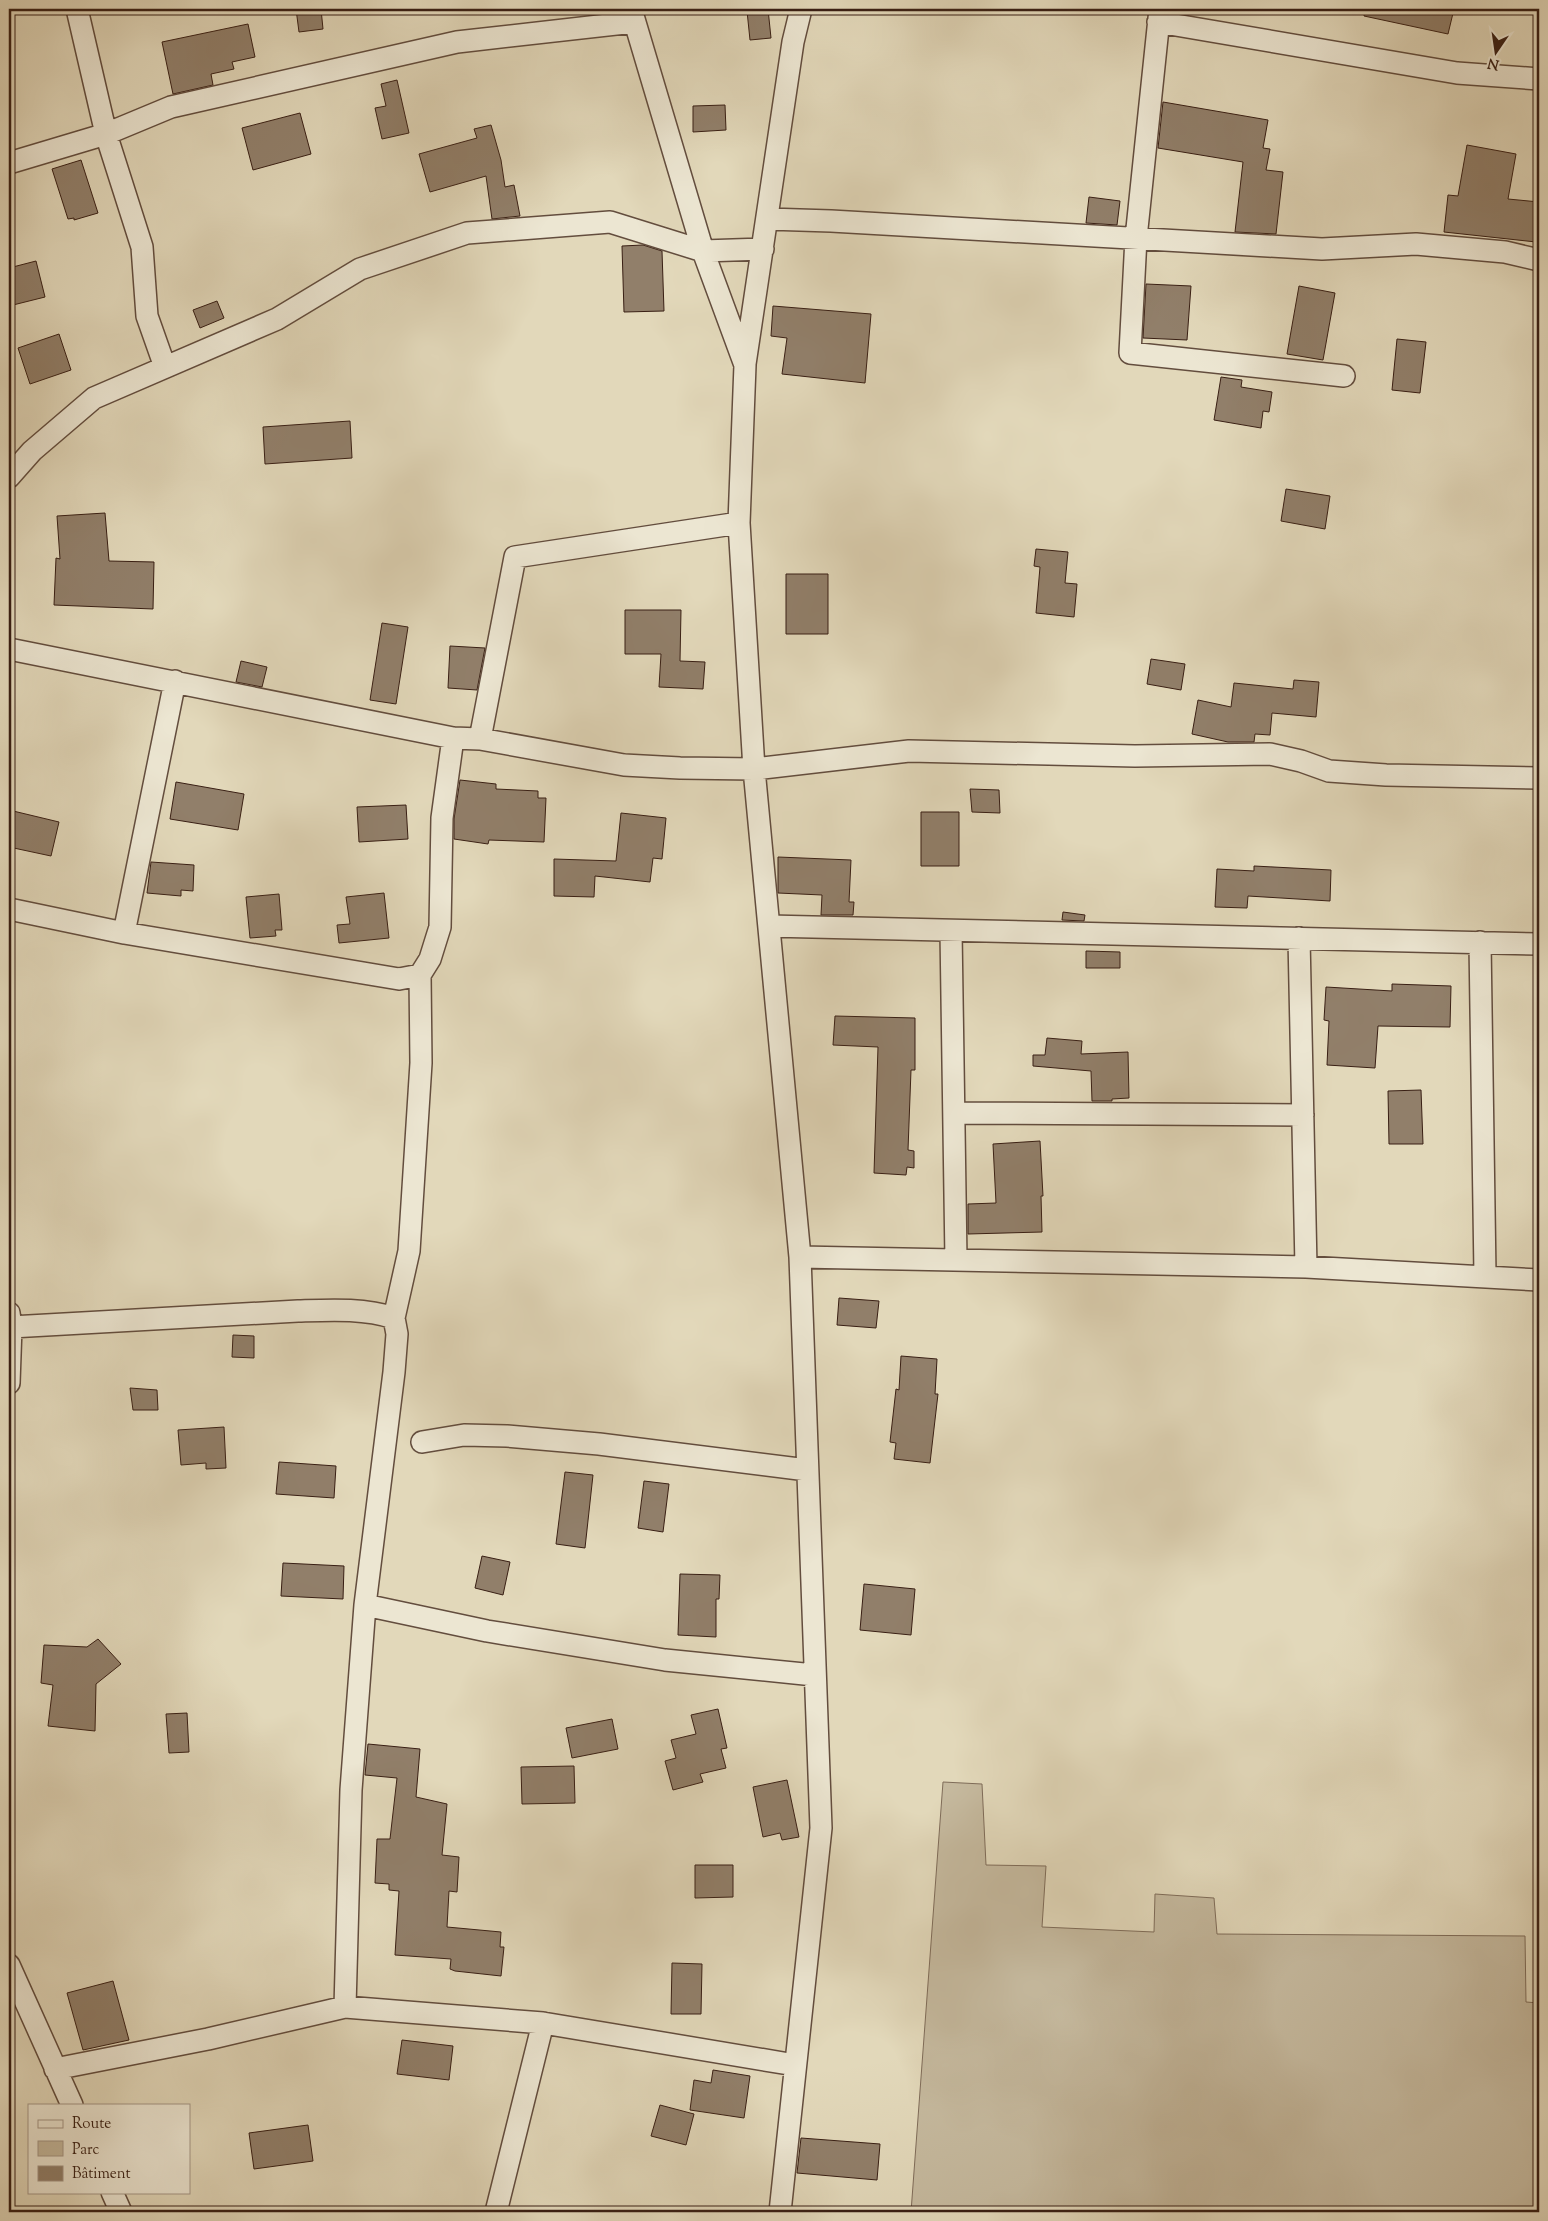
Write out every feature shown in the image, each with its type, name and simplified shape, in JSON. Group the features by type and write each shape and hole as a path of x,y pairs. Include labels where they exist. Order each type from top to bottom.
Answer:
{"street":[{"path":"77,9 106,134 142,247 147,316 165,367"},
{"path":"780,2212 821,1828 800,1257 754,769 739,523 744,365 768,220 793,42 801,9"},
{"path":"9,163 106,134 171,107 457,42 632,15 703,251 744,365"},
{"path":"1344,376 1130,353 1136,238 1159,15 1457,73 1539,79"},
{"path":"768,220 1322,249 1416,244 1505,252 1539,260"},
{"path":"9,477 32,451 94,398 277,319 360,269 467,233 610,222 703,251 763,249"},
{"path":"480,739 515,557 739,523"},
{"path":"9,649 453,738 480,739 624,765 754,769 909,752 1135,756 1270,754 1300,761 1329,771 1386,775 1539,778"},
{"path":"124,933 174,681"},
{"path":"346,2007 351,1790 365,1605 394,1372 397,1334 394,1318 409,1251 421,1062 420,975 430,959 440,927 442,818 453,738"},
{"path":"9,909 124,933 399,979 420,975"},
{"path":"769,926 1539,944"},
{"path":"951,930 956,1260"},
{"path":"1299,938 1306,1267"},
{"path":"1480,942 1485,1275"},
{"path":"954,1114 1303,1115"},
{"path":"800,1257 1306,1267 1485,1275 1539,1280"},
{"path":"9,1383 10,1320 308,1311 379,1313 394,1318"},
{"path":"422,1442 464,1435 507,1436 599,1444 808,1470"},
{"path":"365,1605 487,1631 665,1660 814,1675"},
{"path":"9,1965 72,2104"},
{"path":"55,2069 208,2038 346,2007 543,2023 795,2065"},
{"path":"496,2212 543,2023"},
{"path":"113,2194 121,2212"}],"green space":[{"path":"943,1782 982,1784 986,1865 1046,1866 1042,1927 1154,1932 1155,1894 1214,1898 1217,1934 1525,1936 1526,2002 1539,2003 1539,2212 911,2212"}],"building":[{"path":"296,9 321,9 323,29 299,32"},
{"path":"768,9 771,38 750,40 747,11"},
{"path":"1365,9 1454,9 1448,34 1364,16"},
{"path":"248,24 255,57 232,62 234,69 211,74 213,85 173,94 162,42"},
{"path":"397,80 409,133 382,139 375,108 386,106 381,84"},
{"path":"1163,102 1268,120 1263,148 1270,149 1266,170 1283,172 1276,234 1235,232 1243,162 1158,148"},
{"path":"725,105 726,130 693,132 693,106"},
{"path":"300,113 311,154 253,170 242,128"},
{"path":"491,125 501,160 505,187 514,185 520,216 492,219 486,176 430,192 419,154 477,138 474,129"},
{"path":"1467,145 1516,154 1508,199 1539,202 1536,242 1444,232 1448,195 1458,196"},
{"path":"81,160 98,213 74,220 74,218 68,219 52,169"},
{"path":"1089,197 1120,201 1117,225 1086,223"},
{"path":"643,245 662,251 664,311 624,312 622,246"},
{"path":"36,261 45,297 9,306 9,268"},
{"path":"1146,284 1191,286 1187,340 1143,338"},
{"path":"1299,286 1335,293 1323,360 1287,354"},
{"path":"217,301 224,318 200,328 193,310"},
{"path":"773,306 871,314 865,383 782,374 787,338 771,336"},
{"path":"59,334 71,370 30,384 18,348"},
{"path":"1397,339 1426,342 1420,393 1392,390"},
{"path":"1221,377 1242,380 1241,387 1272,392 1269,412 1263,411 1261,428 1214,420"},
{"path":"350,421 352,458 265,464 263,427"},
{"path":"1286,489 1330,496 1325,529 1281,521"},
{"path":"105,513 109,561 154,562 153,609 54,605 56,558 60,559 57,516"},
{"path":"1036,549 1068,552 1065,583 1077,584 1074,617 1036,613 1040,567 1034,566"},
{"path":"786,574 828,574 828,634 786,634"},
{"path":"625,610 681,610 680,661 705,662 703,689 659,687 661,654 625,654"},
{"path":"382,623 408,627 396,704 370,700"},
{"path":"450,646 485,648 477,690 448,688"},
{"path":"1151,659 1185,664 1181,690 1147,684"},
{"path":"241,661 267,667 262,687 236,682"},
{"path":"1294,680 1319,682 1316,717 1272,713 1270,735 1255,734 1254,742 1228,742 1192,734 1198,700 1231,707 1234,683 1293,689"},
{"path":"460,780 496,784 496,789 538,791 538,798 546,798 544,842 489,840 488,844 454,839 454,819"},
{"path":"176,782 244,794 238,830 170,819"},
{"path":"970,789 999,790 1000,813 972,812"},
{"path":"406,805 408,839 359,842 357,807"},
{"path":"9,810 59,822 51,856 9,847"},
{"path":"921,812 959,812 959,866 921,866"},
{"path":"621,813 666,818 662,859 653,858 650,882 595,876 594,897 554,896 554,859 616,861"},
{"path":"778,857 851,860 849,902 854,902 853,915 821,915 822,895 778,893"},
{"path":"151,862 194,865 193,891 181,890 181,896 147,893"},
{"path":"1254,866 1331,870 1330,901 1248,896 1247,908 1215,907 1217,869 1254,871"},
{"path":"384,893 389,938 339,943 337,925 350,924 346,897"},
{"path":"279,894 282,930 275,930 276,936 250,938 246,897"},
{"path":"1063,912 1085,915 1084,921 1062,920"},
{"path":"1086,951 1120,952 1120,968 1086,968"},
{"path":"1392,984 1451,986 1450,1027 1378,1026 1375,1068 1327,1065 1329,1021 1324,1020 1326,987 1392,991"},
{"path":"835,1016 915,1018 915,1070 911,1070 908,1150 914,1151 914,1168 907,1167 906,1175 874,1173 878,1047 833,1045"},
{"path":"1047,1038 1082,1041 1081,1054 1128,1052 1129,1098 1112,1099 1112,1101 1092,1101 1091,1071 1033,1066 1033,1055 1045,1055"},
{"path":"1421,1090 1423,1144 1389,1144 1388,1091"},
{"path":"1040,1141 1043,1196 1041,1196 1042,1232 968,1234 968,1204 996,1203 993,1144"},
{"path":"839,1298 879,1301 876,1328 837,1325"},
{"path":"233,1335 254,1336 254,1358 232,1357"},
{"path":"901,1356 937,1359 935,1394 938,1394 930,1463 894,1459 896,1443 890,1442 896,1389 899,1390"},
{"path":"130,1388 157,1390 158,1410 133,1410"},
{"path":"224,1427 226,1468 206,1469 206,1463 181,1465 178,1430"},
{"path":"279,1462 336,1466 334,1498 276,1494"},
{"path":"565,1472 593,1475 585,1548 556,1544"},
{"path":"644,1481 669,1484 663,1532 638,1528"},
{"path":"482,1556 510,1562 503,1595 475,1588"},
{"path":"283,1563 344,1566 343,1599 281,1596"},
{"path":"680,1574 720,1575 719,1599 716,1599 716,1637 678,1635"},
{"path":"864,1584 915,1589 911,1635 860,1630"},
{"path":"98,1639 121,1664 96,1684 95,1731 48,1726 53,1685 41,1683 44,1645 87,1647"},
{"path":"718,1709 727,1748 721,1749 726,1768 700,1774 703,1782 673,1790 665,1761 676,1758 671,1740 696,1734 691,1715"},
{"path":"187,1713 189,1752 169,1753 166,1714"},
{"path":"612,1719 618,1749 572,1758 566,1728"},
{"path":"368,1744 420,1749 416,1797 447,1804 442,1855 459,1857 457,1892 449,1891 447,1927 501,1932 500,1947 504,1947 501,1976 455,1971 450,1969 451,1959 395,1955 399,1891 389,1890 389,1884 375,1883 377,1839 390,1839 397,1778 365,1775"},
{"path":"574,1766 575,1803 522,1804 521,1767"},
{"path":"787,1780 799,1837 782,1840 780,1833 763,1837 753,1787"},
{"path":"695,1865 733,1865 733,1897 695,1898"},
{"path":"672,1963 702,1964 701,2014 671,2014"},
{"path":"113,1981 129,2040 83,2050 67,1993"},
{"path":"402,2040 453,2046 449,2080 397,2074"},
{"path":"713,2070 750,2076 744,2118 690,2110 694,2080 711,2083"},
{"path":"660,2105 694,2114 686,2145 651,2136"},
{"path":"308,2125 313,2161 254,2169 249,2133"},
{"path":"801,2138 880,2144 877,2180 797,2173"}]}
